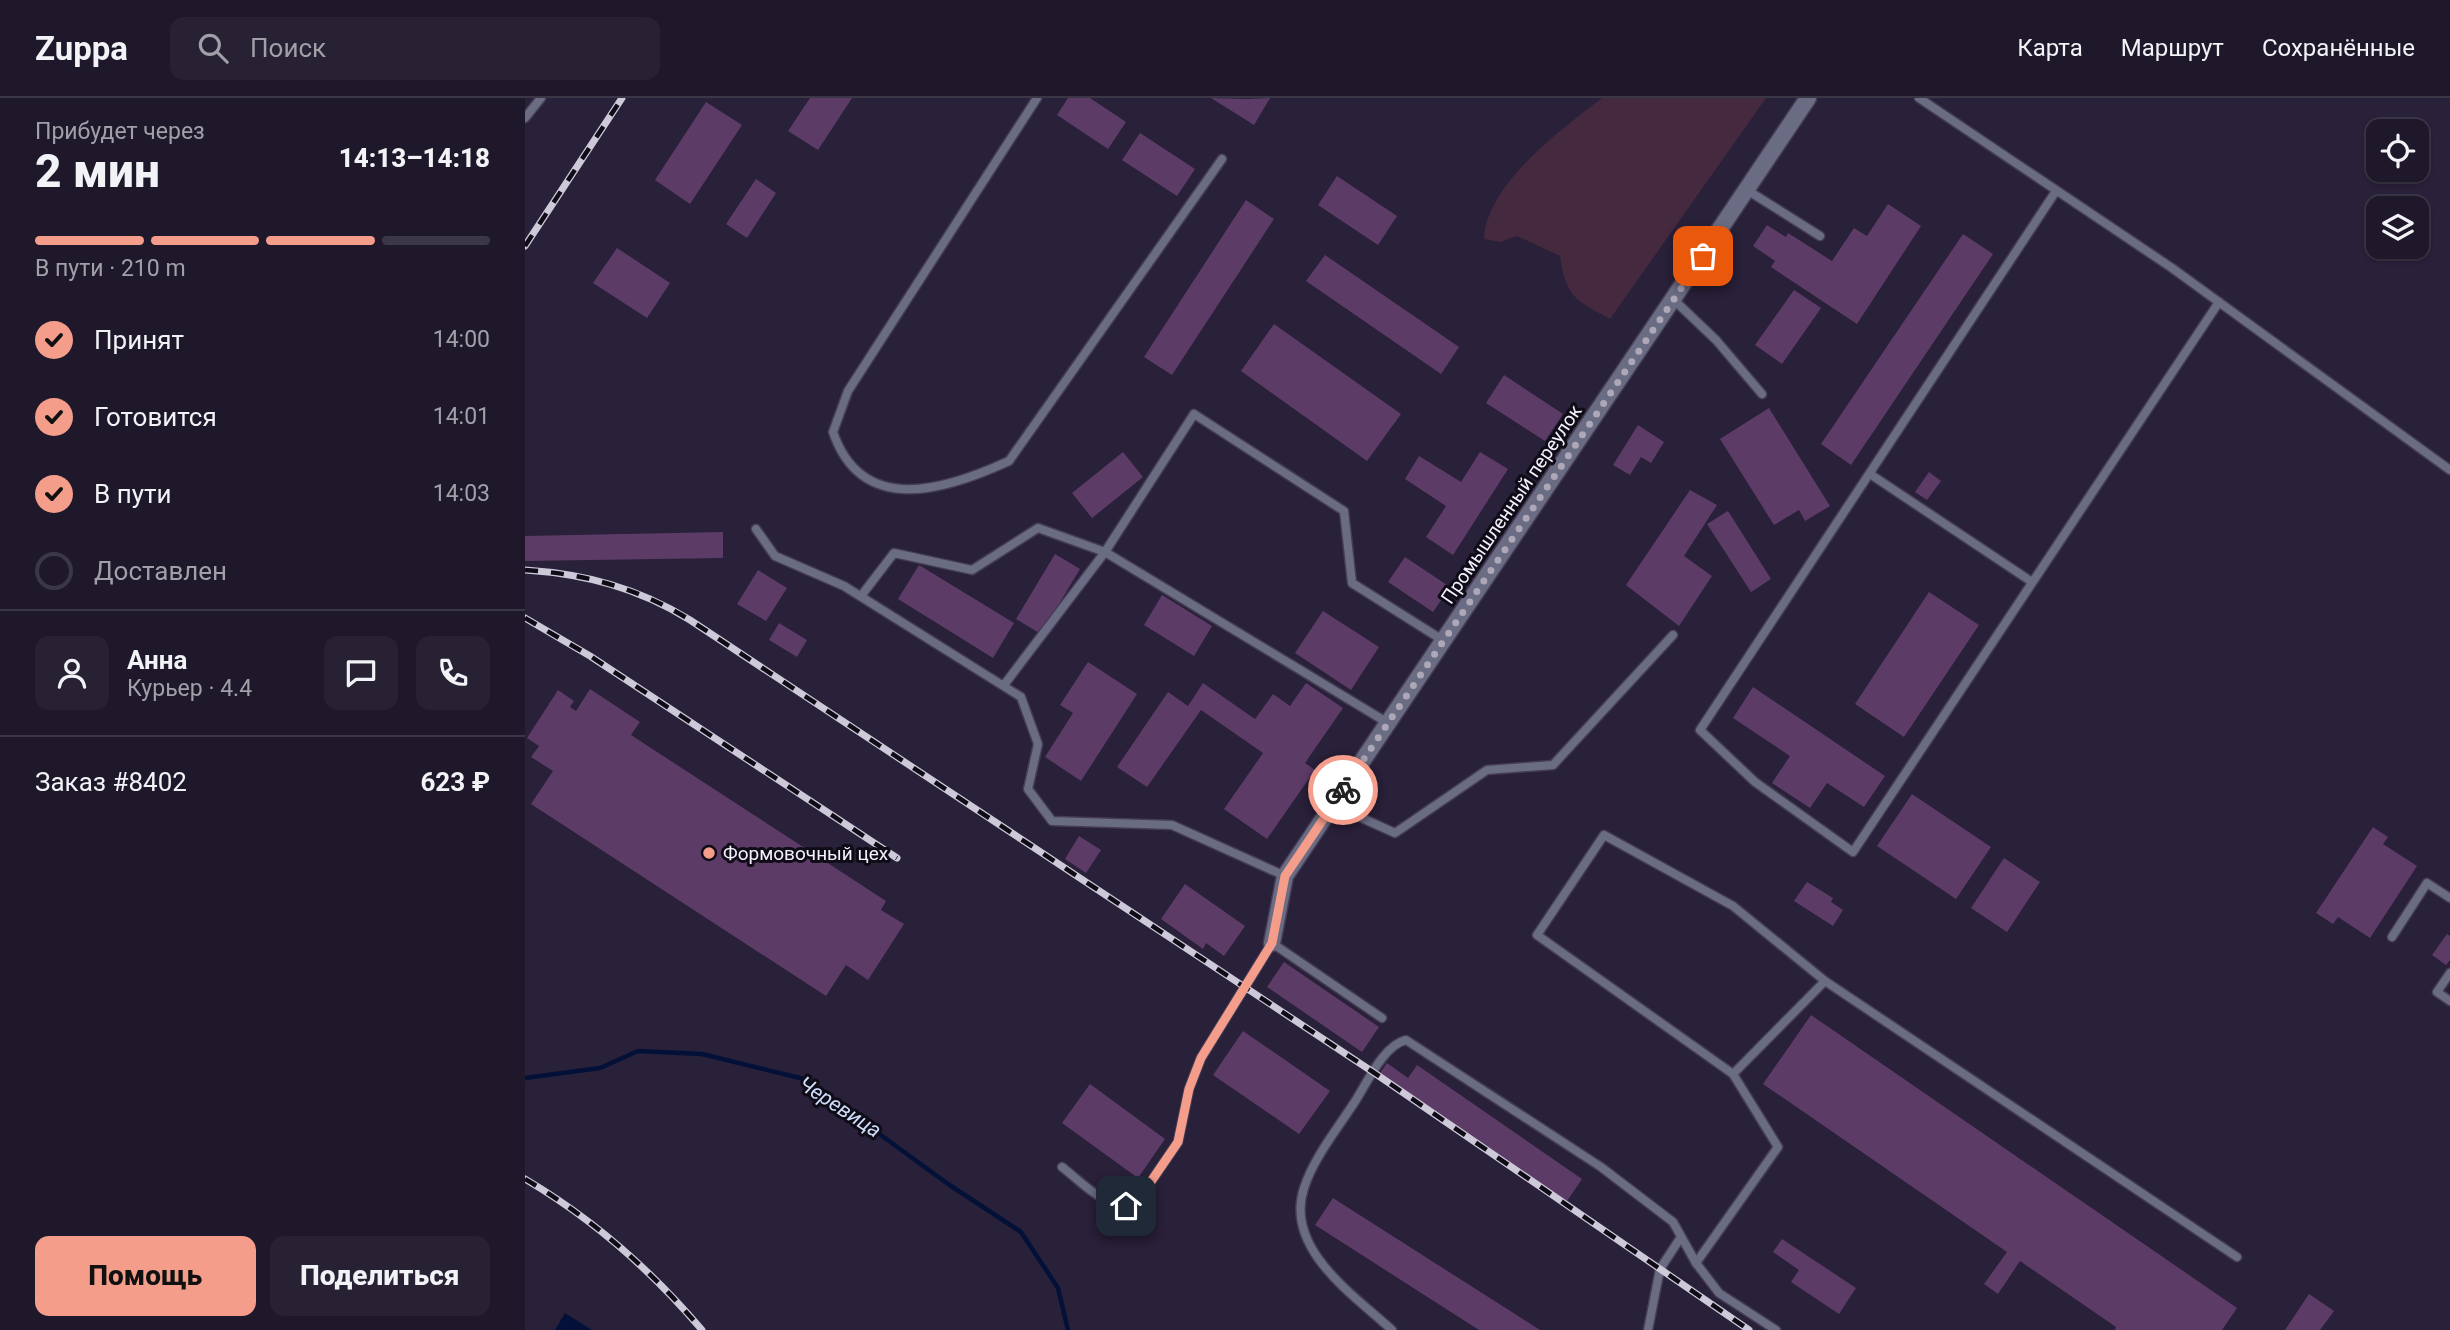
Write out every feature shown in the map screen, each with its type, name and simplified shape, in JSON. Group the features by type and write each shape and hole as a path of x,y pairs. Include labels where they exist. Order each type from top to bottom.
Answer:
{"street":[{"name":"Промышленный переулок","path":"1272,943 1285,876 1808,98"}],"lane":[{"path":"525,118 541,98"},
{"path":"1037,98 848,391 833,432 841,455 868,482 886,488 928,489 972,478 1009,461 1222,159"},
{"path":"1919,98 2219,302 2450,470"},
{"path":"1747,190 1820,236"},
{"path":"2056,191 1700,730 1755,782 1853,852 2219,302"},
{"path":"1674,300 1716,340 1762,394"},
{"path":"1003,685 1105,552 1194,414 1344,511 1352,583 1444,641"},
{"path":"1870,474 2032,582"},
{"path":"861,596 894,553 972,570 1038,528 1105,552 1388,723"},
{"path":"756,530 775,556 861,596 1021,697 1038,744 1028,789 1052,821 1172,825 1285,876"},
{"path":"1333,805 1395,833 1487,769 1553,765 1674,635"},
{"path":"1696,1263 1778,1147 1733,1074 1537,935 1604,835 1733,906 1825,981 2237,1257"},
{"path":"2392,937 2427,883 2450,898"},
{"path":"1062,1167 1107,1202 1126,1206 1137,1202 1178,1142 1189,1089 1201,1058 1272,943 1382,1018"},
{"path":"2450,973 2437,992 2450,1001"},
{"path":"1733,1074 1825,981"},
{"path":"1392,1330 1320,1263 1304,1234 1301,1210 1303,1190 1310,1172 1373,1072 1396,1042 1406,1040 1415,1042 1601,1167 1673,1222 1696,1263 1719,1293 1776,1330"},
{"path":"1648,1330 1660,1269 1681,1237"}],"shaded area":[{"path":"1602,98 1766,98 1610,319 1574,296 1565,280 1560,256 1517,236 1500,242 1484,239 1488,218 1512,178 1567,125"}],"water":[{"path":"565,1313 592,1330 555,1330"}],"building":[{"path":"810,98 852,98 818,150 788,131"},
{"path":"1068,98 1090,98 1126,122 1108,149 1057,115"},
{"path":"1211,98 1248,99 1270,98 1254,125"},
{"path":"706,102 742,125 690,204 655,180"},
{"path":"1140,133 1195,169 1177,196 1122,160"},
{"path":"1337,176 1397,216 1378,245 1318,205"},
{"path":"756,179 776,193 747,238 726,224"},
{"path":"1246,200 1274,219 1172,375 1144,357"},
{"path":"1888,204 1921,226 1857,324 1771,267 1775,261 1753,246 1767,225 1786,237 1788,233 1832,261 1854,228 1867,236"},
{"path":"1963,234 1993,254 1851,465 1821,444"},
{"path":"617,248 670,283 647,318 593,283"},
{"path":"1325,255 1459,347 1441,374 1306,281"},
{"path":"1794,290 1821,308 1782,364 1755,345"},
{"path":"1274,324 1401,414 1367,461 1241,371"},
{"path":"1504,375 1563,414 1545,441 1486,403"},
{"path":"1769,408 1830,506 1805,521 1799,510 1774,525 1720,439"},
{"path":"1638,425 1664,442 1651,463 1641,457 1630,475 1613,465"},
{"path":"1123,452 1143,477 1092,518 1072,493"},
{"path":"1480,452 1508,469 1453,555 1426,537 1446,506 1405,479 1419,456 1461,482"},
{"path":"1929,472 1941,481 1927,500 1915,492"},
{"path":"1690,490 1717,505 1684,556 1712,576 1679,626 1626,585"},
{"path":"1728,511 1771,579 1751,592 1707,524"},
{"path":"723,532 723,558 525,561 525,536"},
{"path":"1055,554 1080,569 1041,634 1016,619"},
{"path":"1405,557 1450,587 1433,612 1388,582"},
{"path":"919,565 1014,623 993,658 898,599"},
{"path":"758,570 787,588 766,621 737,604"},
{"path":"1929,592 1979,625 1904,737 1855,704"},
{"path":"1162,595 1212,626 1194,656 1144,625"},
{"path":"1323,611 1379,647 1351,690 1295,653"},
{"path":"779,623 807,640 797,657 769,640"},
{"path":"1088,662 1137,694 1081,781 1045,757 1073,713 1060,705"},
{"path":"1203,683 1255,719 1273,694 1290,706 1306,683 1343,708 1305,763 1315,770 1267,839 1224,809 1263,753 1201,710 1147,787 1117,767 1168,692 1188,706"},
{"path":"1753,687 1885,776 1864,807 1827,783 1810,808 1772,783 1790,756 1733,718"},
{"name":"Формовочный цех","path":"590,689 640,722 631,735 886,901 881,910 904,924 868,980 846,965 826,996 531,804 553,771 531,757 539,746 527,738 558,690 574,701 570,707 576,711"},
{"path":"1912,794 1991,847 1956,899 1877,846"},
{"path":"2373,827 2388,837 2383,844 2417,866 2370,938 2338,917 2333,924 2316,913"},
{"path":"1079,836 1101,850 1086,873 1065,859"},
{"path":"2004,858 2040,882 2007,932 1971,908"},
{"path":"1807,882 1833,898 1831,902 1843,910 1833,926 1794,901"},
{"path":"1185,884 1245,926 1224,956 1206,943 1203,949 1161,919"},
{"path":"2447,934 2450,936 2450,960 2446,965 2432,955"},
{"path":"1284,962 1379,1027 1362,1052 1267,987"},
{"path":"1811,1015 2237,1308 2222,1330 2115,1330 2116,1327 2020,1261 1998,1294 1984,1284 2007,1252 1763,1084"},
{"path":"1243,1031 1330,1091 1299,1134 1213,1075"},
{"path":"1387,1063 1408,1078 1417,1065 1582,1179 1567,1201 1380,1073"},
{"path":"1090,1084 1165,1139 1138,1178 1062,1123"},
{"path":"1333,1198 1540,1330 1479,1330 1315,1225"},
{"path":"1782,1239 1856,1288 1839,1314 1791,1282 1799,1270 1773,1252"},
{"path":"2309,1294 2334,1311 2320,1330 2285,1330"}],"waterway":[{"name":"Черевица","path":"525,1078 600,1068 638,1051 702,1054 804,1079 948,1184 1021,1232 1058,1288 1068,1330"}],"railway":[{"path":"525,246 622,98"},
{"path":"525,570 569,575 611,584 651,599 690,620 1373,1072 1749,1330"},
{"path":"525,618 590,656 897,858"},
{"path":"525,1179 574,1211 620,1247 642,1266 702,1330"}],"way so far":[{"path":"1343,790 1703,256"}],"place":[{"name":"Формовочный цех","path":"709,853"}],"route":[{"path":"1126,1206 1137,1202 1178,1142 1189,1089 1201,1058 1272,943 1285,876 1343,790"}]}
